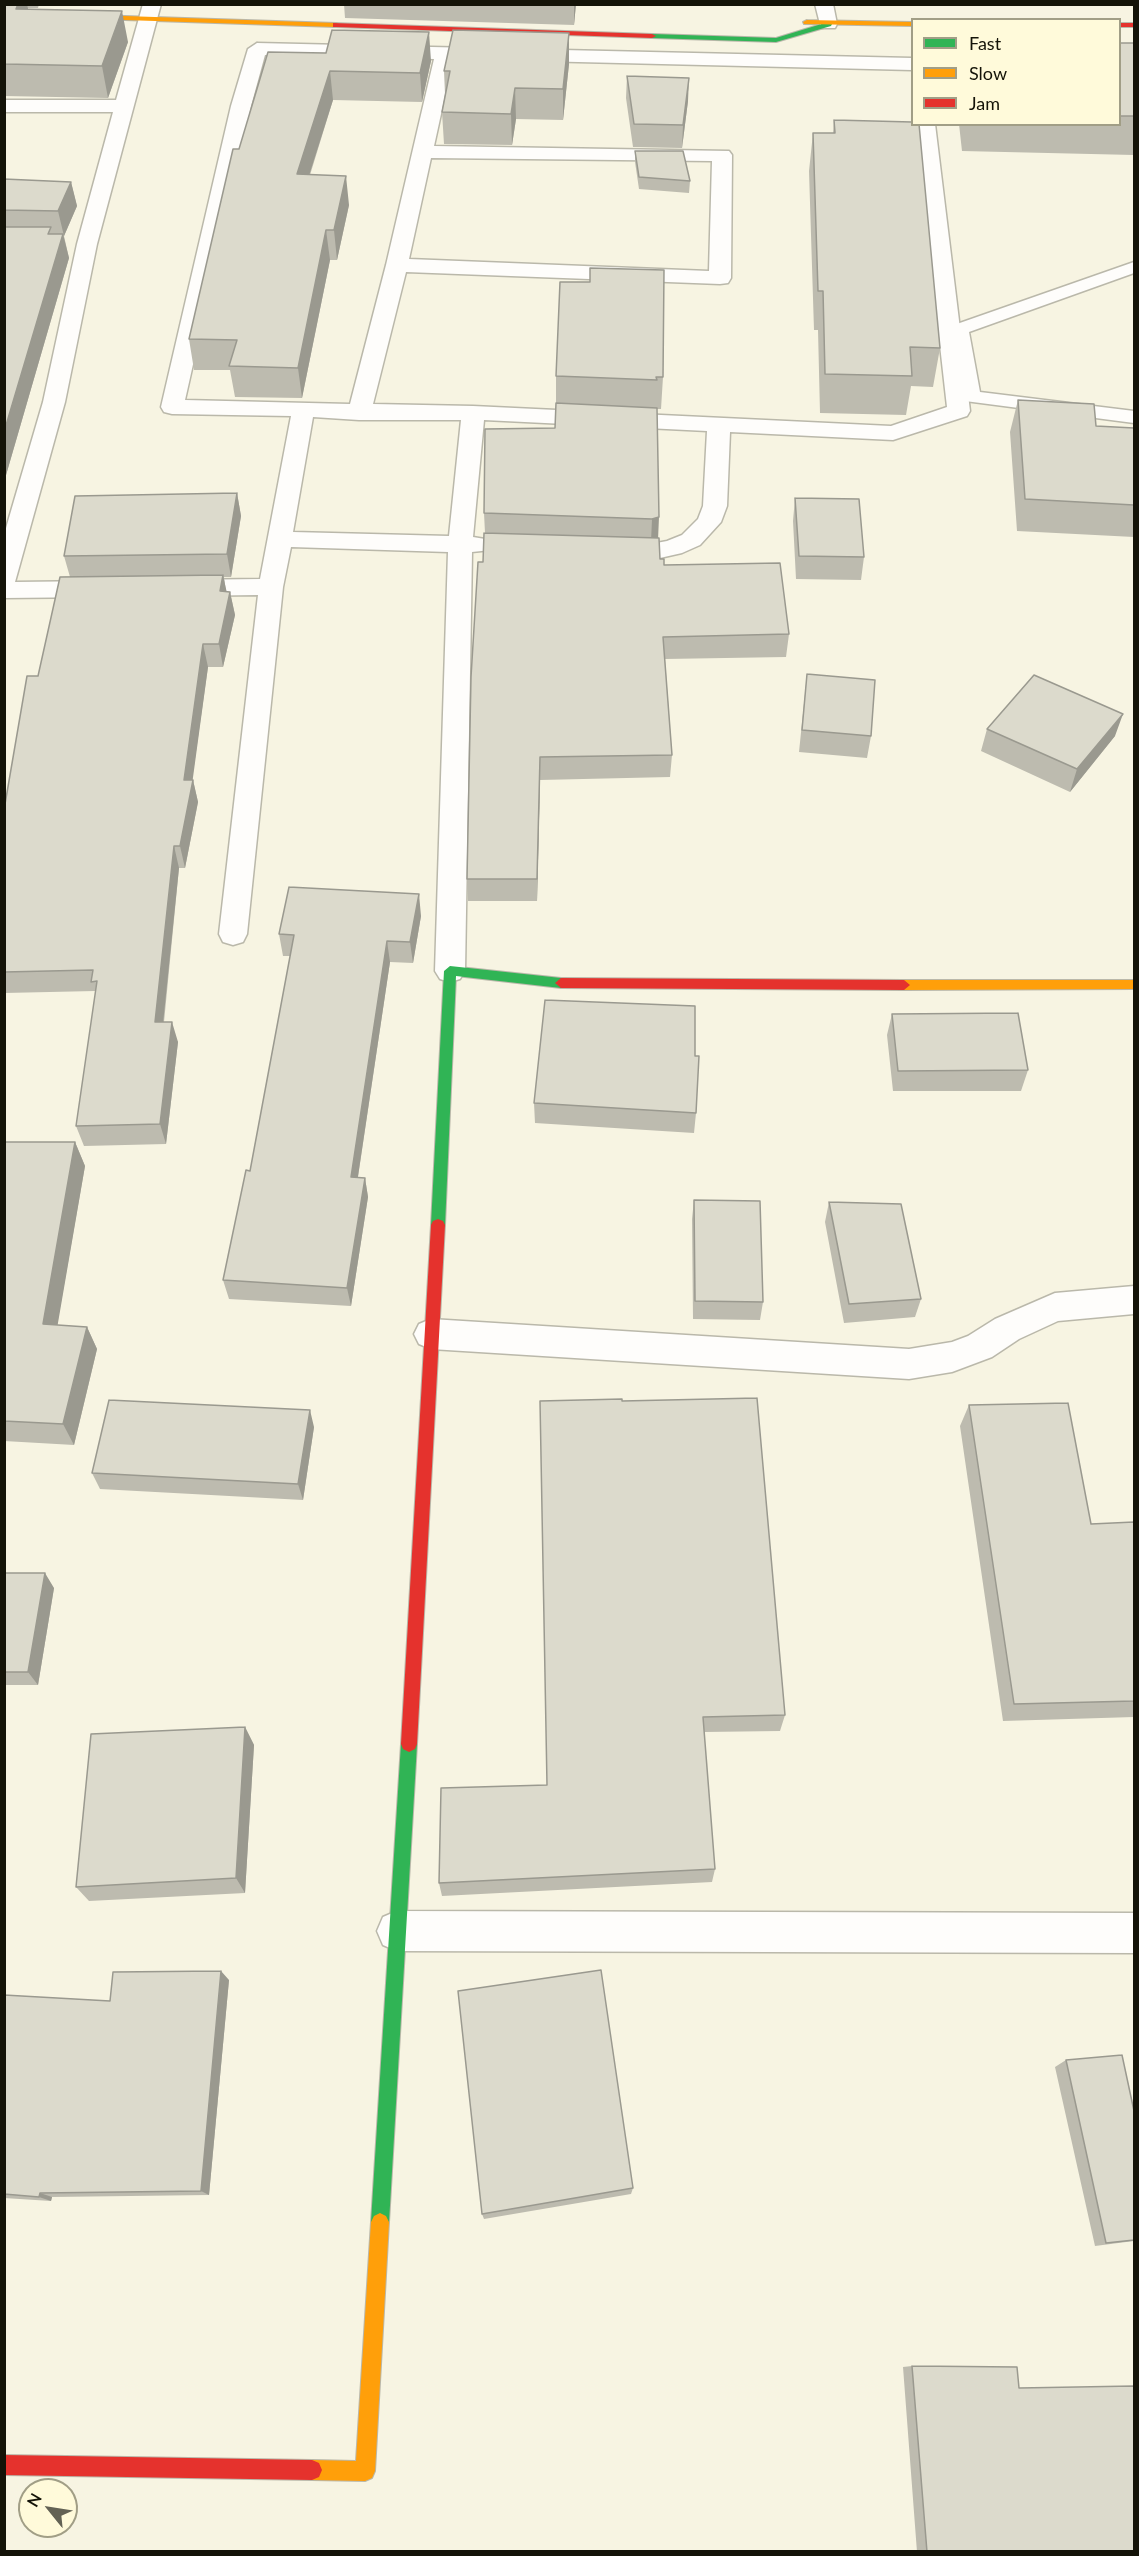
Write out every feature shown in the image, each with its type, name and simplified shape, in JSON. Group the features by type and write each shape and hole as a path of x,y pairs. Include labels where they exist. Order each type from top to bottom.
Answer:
{"street":[{"path":"824,4 828,24"},
{"path":"4,14 150,11 502,30 776,40 828,24"},
{"path":"4,580 54,402 87,244 150,11"},
{"path":"787,20 828,24 911,24"},
{"path":"498,54 502,30"},
{"path":"911,64 257,49 241,106 172,407 359,413 473,413 893,433 959,411 925,126"},
{"path":"359,413 398,265 445,53"},
{"path":"4,106 124,106"},
{"path":"398,265 720,278 722,154 422,152"},
{"path":"64,244 87,244"},
{"path":"233,934 271,586 303,411"},
{"path":"4,2465 365,2471 426,1453 450,971 460,544 473,413"},
{"path":"591,550 651,552 673,548 691,540 700,532 708,522 715,506 719,424"},
{"path":"279,539 507,546"},
{"path":"155,588 271,586"},
{"path":"4,591 121,589"},
{"path":"450,971 574,984 1134,985"},
{"path":"431,1334 909,1364 952,1358 980,1347 1007,1329 1055,1307 1134,1300"},
{"path":"397,1931 1134,1933"}],"lane":[{"path":"1134,267 960,329 972,397 1134,417"}],"building":[{"path":"4,4 18,4 16,9 122,11 102,66 4,64"},
{"path":"332,30 429,32 420,73 330,71 297,174 346,176 334,230 326,230 298,368 229,366 237,340 189,339 233,149 239,149 268,52 326,53"},
{"path":"453,30 569,33 563,89 515,88 511,114 442,112 450,71 444,71"},
{"path":"1121,43 1134,43 1134,116 1121,116"},
{"path":"627,76 689,78 683,125 634,124"},
{"path":"834,120 911,122 911,126 919,126 940,348 910,347 912,376 825,374 823,291 818,291 813,133 835,133"},
{"path":"635,151 683,151 690,181 639,177"},
{"path":"4,179 71,182 58,211 4,210"},
{"path":"4,227 51,227 48,234 63,234 4,432"},
{"path":"590,268 664,270 663,377 656,377 657,380 556,376 560,282 590,282"},
{"path":"1018,400 1094,404 1096,426 1134,428 1134,505 1025,499"},
{"path":"556,403 657,408 659,517 652,519 484,513 485,429 555,428"},
{"path":"237,493 227,554 64,556 75,496"},
{"path":"795,498 859,499 864,557 799,556"},
{"path":"484,533 659,538 660,559 664,559 664,565 780,563 789,634 663,637 672,755 540,757 537,879 467,879 471,677 478,562 483,562"},
{"path":"223,575 220,591 230,592 219,644 203,644 184,780 193,780 180,846 174,846 155,1022 172,1022 160,1124 76,1126 97,981 91,982 93,970 4,972 4,810 27,676 38,676 60,577"},
{"path":"807,674 875,680 871,736 802,730"},
{"path":"1034,675 1123,714 1077,769 987,729"},
{"path":"289,887 419,894 410,942 387,941 351,1177 365,1178 347,1288 223,1280 246,1170 250,1171 294,935 279,934"},
{"path":"545,1000 695,1006 695,1056 699,1056 696,1113 534,1103"},
{"path":"1018,1013 1028,1070 898,1071 892,1014"},
{"path":"4,1142 75,1142 43,1324 87,1327 63,1424 4,1421"},
{"path":"694,1200 760,1201 763,1302 695,1301"},
{"path":"829,1202 901,1204 921,1299 849,1304"},
{"path":"757,1398 785,1715 703,1717 715,1869 439,1883 441,1788 547,1785 540,1401"},
{"path":"109,1400 310,1410 298,1484 92,1473"},
{"path":"1068,1403 1091,1524 1134,1522 1134,1701 1014,1704 969,1405"},
{"path":"4,1573 45,1573 28,1672 4,1672"},
{"path":"245,1727 236,1878 76,1887 91,1734"},
{"path":"601,1970 633,2188 482,2214 458,1991"},
{"path":"221,1971 201,2191 40,2193 39,2197 4,2194 4,1995 110,2001 113,1972"},
{"path":"1122,2055 1134,2111 1134,2240 1106,2243 1066,2060"},
{"path":"912,2366 1017,2367 1019,2388 1134,2386 1134,2552 927,2552"}],"traffic: fast":[{"path":"652,36 776,40 828,24"},
{"path":"438,1225 450,971 561,983"},
{"path":"380,2222 409,1744"}],"traffic: slow":[{"path":"4,14 336,25"},
{"path":"807,22 911,24"},
{"path":"904,985 1134,985"},
{"path":"312,2470 365,2471 380,2222"}],"traffic: jam":[{"path":"336,25 652,36"},
{"path":"1121,25 1134,25"},
{"path":"561,983 904,985"},
{"path":"409,1744 438,1225"},
{"path":"4,2465 312,2470"}]}
